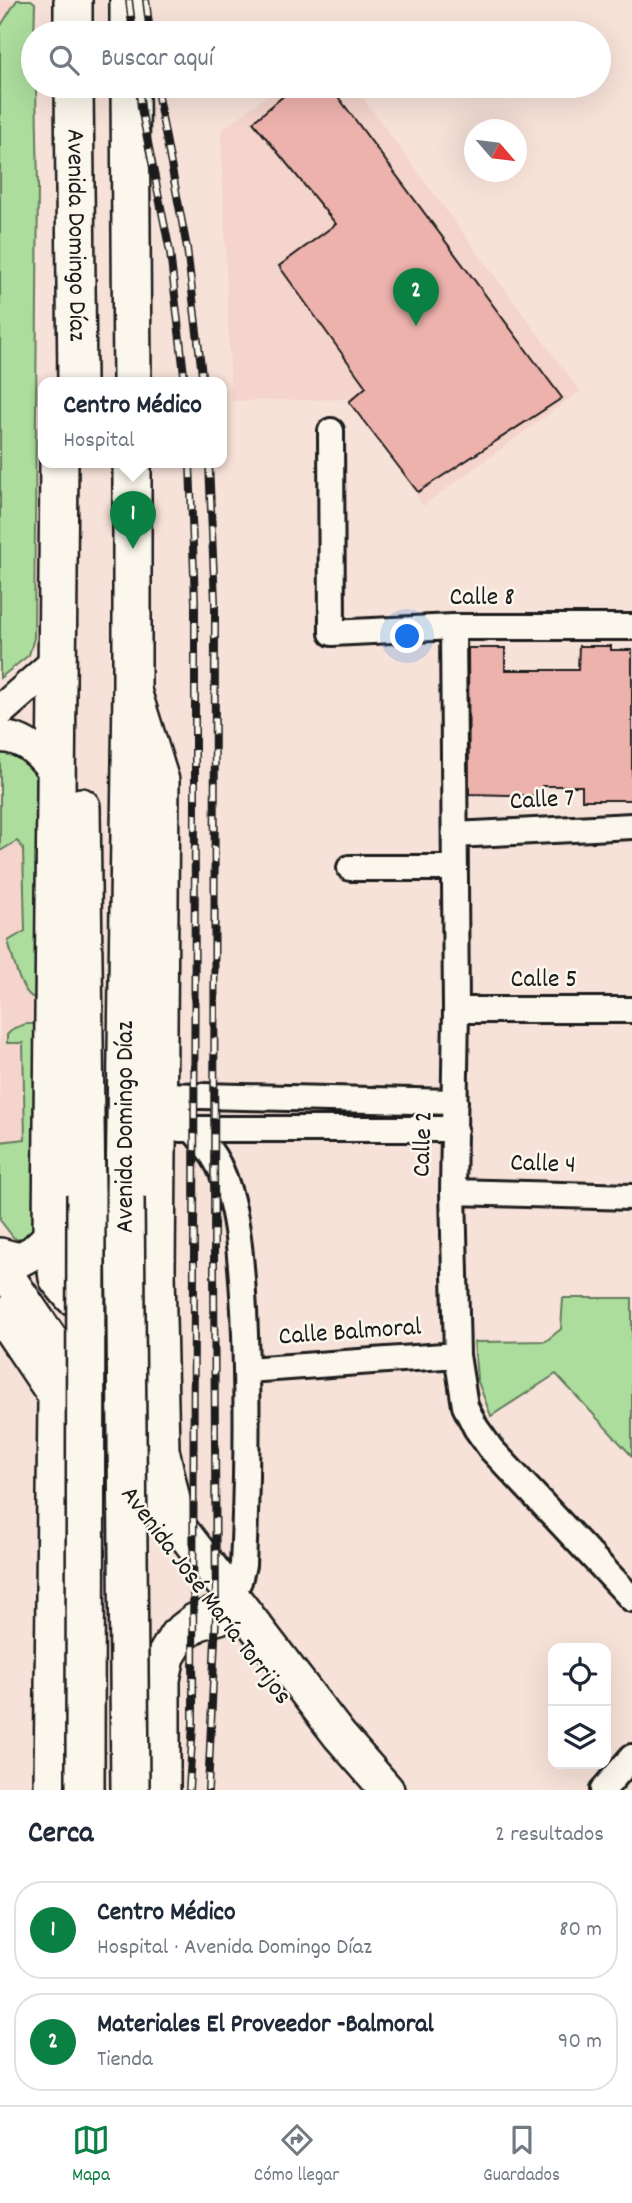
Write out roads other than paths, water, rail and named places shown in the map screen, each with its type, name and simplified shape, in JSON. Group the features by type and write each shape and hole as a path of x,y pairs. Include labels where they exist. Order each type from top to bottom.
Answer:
{"main road":[{"path":"73,0 73,21"},
{"path":"129,0 129,21"},
{"name":"Avenida Domingo Díaz","path":"74,98 77,377"},
{"path":"130,98 132,377"},
{"path":"69,377 76,306"},
{"path":"59,468 52,1235 58,1278 73,1296 94,1304 116,1304 138,1293 156,1273"},
{"name":"Avenida Domingo Díaz","path":"78,468 86,1194 85,1790"},
{"name":"Avenida Domingo Díaz","path":"130,1790 125,1197 132,691 132,468"},
{"path":"132,691 160,781 170,1118 156,1273 160,1450 176,1524"},
{"path":"0,1255 19,1260 34,1252 52,1235"},
{"name":"Avenida José María Torrijos","path":"0,1265 176,1524 225,1606 323,1752 357,1790"},
{"name":"Avenida José María Torrijos","path":"0,1314 57,1399 225,1606 387,1790"},
{"path":"53,1790 57,1399"},
{"path":"161,1790 161,1679 166,1656 178,1636 196,1622 225,1606"},
{"path":"53,1674 67,1656 90,1643 116,1642 136,1652 161,1679"}],"street":[{"name":"Calle 8","path":"331,431 332,633 453,627 632,628"},
{"name":"Calle 2","path":"453,627 456,1010 453,1192 457,1355 465,1406 491,1449 632,1600"},
{"path":"0,711 58,660"},
{"path":"0,737 27,744 44,758 57,776"},
{"name":"Calle 7","path":"455,835 632,826"},
{"path":"350,867 455,868"},
{"name":"Calle 5","path":"456,1010 632,1010"},
{"path":"170,1118 456,1102"},
{"path":"170,1118 455,1129"},
{"path":"170,1118 218,1164 233,1209 242,1273 247,1370 243,1565 239,1581 225,1606"},
{"name":"Calle 4","path":"453,1192 632,1197"},
{"name":"Calle Balmoral","path":"247,1370 457,1355"},
{"path":"603,1790 632,1757"}],"railway":[{"path":"129,0 132,21"},
{"path":"146,0 149,21"},
{"path":"140,98 170,252 184,377"},
{"path":"158,98 187,248 202,377"},
{"path":"189,1790 193,1724 195,792 195,602 190,468"},
{"path":"208,1790 216,1617 215,602 209,468"}],"place":[{"name":"Materiales El Proveedor -Balmoral","path":"416,326"},
{"name":"Centro Médico","path":"133,549"}]}
